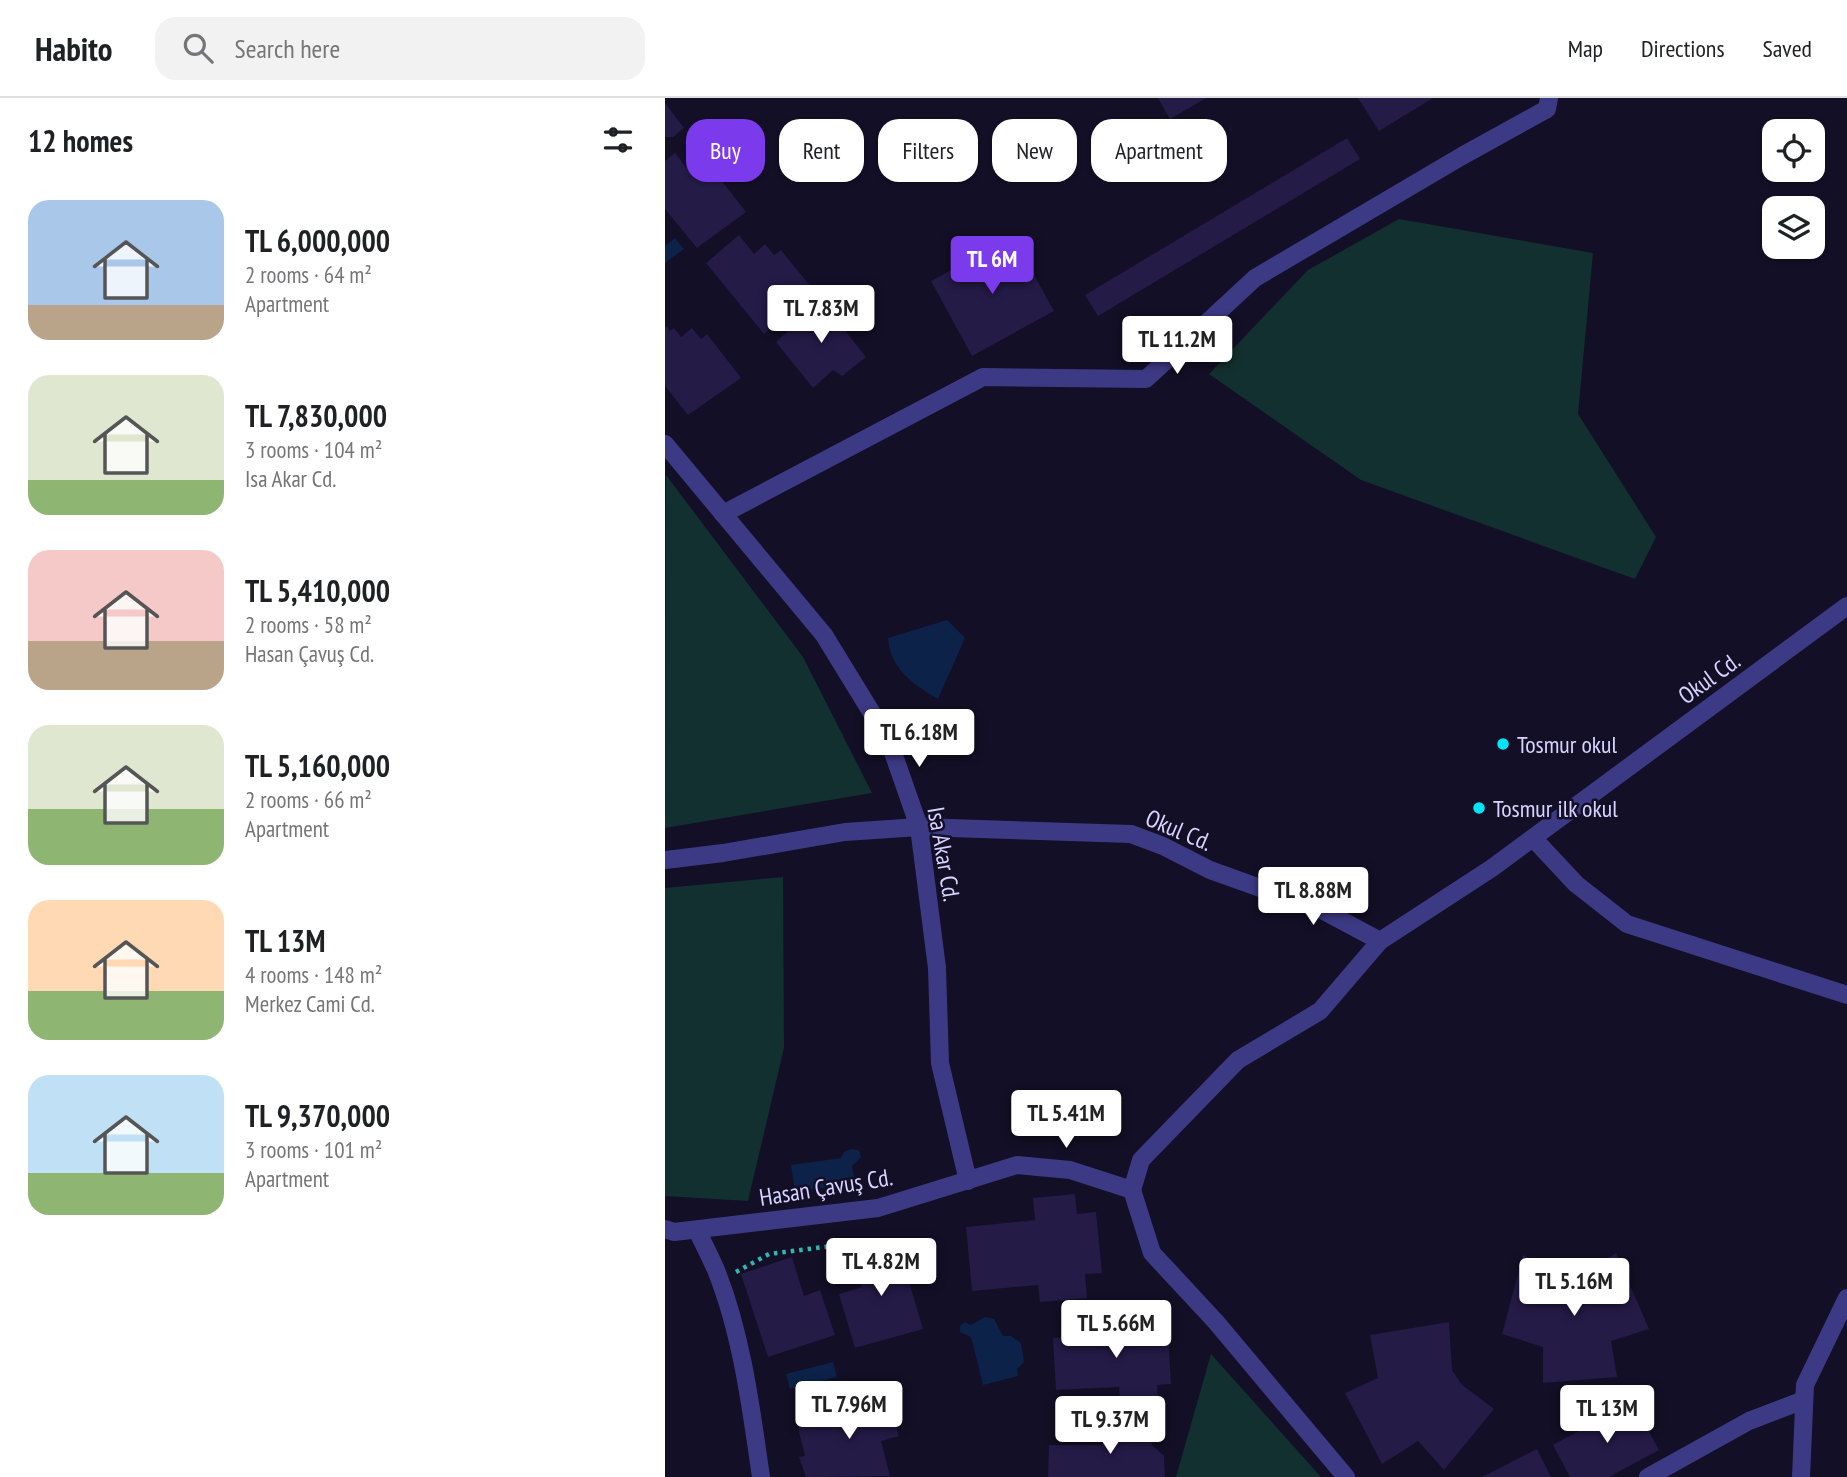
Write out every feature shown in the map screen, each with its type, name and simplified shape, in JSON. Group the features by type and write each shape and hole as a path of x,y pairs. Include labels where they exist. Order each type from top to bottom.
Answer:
{"street":[{"path":"723,514 983,377 1146,379 1255,278 1547,109 1549,98"},
{"name":"Isa Akar Cd.","path":"667,450 824,635 889,741 919,827 937,968 940,1063 968,1181"},
{"name":"Okul Cd.","path":"665,860 845,832 919,827 1131,834 1163,846 1210,870 1324,911 1380,941 1534,838 1847,606"},
{"path":"1534,838 1576,884 1627,924 1847,995"},
{"path":"1346,1477 1216,1322 1152,1253 1132,1190 1142,1160 1238,1060 1320,1011 1380,941"},
{"name":"Hasan Çavuş Cd.","path":"665,1229 674,1232 697,1230 878,1208 1017,1165 1070,1170 1132,1190"},
{"path":"697,1230 711,1260 734,1329 761,1477"},
{"path":"1801,1477 1805,1385 1847,1297"},
{"path":"1648,1477 1749,1421 1804,1400"}],"path":[{"path":"711,1260 734,1273 769,1254 832,1246"}],"green space":[{"path":"1399,219 1593,253 1578,414 1656,537 1635,579 1361,480 1209,374 1308,270"},
{"path":"666,475 803,657 872,793 665,828"},
{"path":"783,877 784,1048 748,1201 665,1196 665,888"},
{"path":"1211,1354 1321,1477 1176,1477"}],"water":[{"path":"675,238 684,249 665,263 665,246"},
{"path":"947,620 965,638 938,699 912,682 898,667 893,659 888,638"},
{"path":"859,1150 861,1157 852,1166 855,1183 795,1192 791,1165 841,1158 844,1152"},
{"path":"985,1317 994,1319 1003,1336 1011,1336 1021,1343 1024,1362 1017,1369 1018,1376 983,1385 971,1337 960,1332 960,1326 965,1322 971,1325"},
{"path":"833,1362 837,1377 790,1389 786,1374"}],"building":[{"path":"1158,98 1206,98 1170,119"},
{"path":"1358,98 1433,98 1379,131"},
{"path":"665,103 684,128 673,137 665,137"},
{"path":"1347,138 1360,159 1098,316 1085,295"},
{"path":"675,153 686,167 686,182 723,182 746,212 697,248 665,209 665,161"},
{"path":"739,235 754,254 765,244 774,255 781,250 815,292 764,334 706,263"},
{"path":"1013,237 1054,311 972,356 931,281"},
{"path":"819,303 829,313 835,309 852,328 846,332 866,357 842,376 833,370 813,388 776,342"},
{"path":"667,326 670,331 674,328 681,337 692,328 701,339 707,334 741,378 688,415 665,386"},
{"path":"1075,1194 1077,1214 1096,1212 1102,1273 1085,1274 1087,1298 1040,1302 1038,1285 972,1291 966,1227 1035,1220 1033,1198"},
{"path":"897,1241 923,1329 855,1348 839,1294 862,1287 852,1254"},
{"path":"1616,1253 1649,1329 1611,1341 1617,1377 1543,1383 1543,1347 1502,1334 1523,1255 1560,1275 1588,1271"},
{"path":"792,1257 804,1296 820,1290 835,1335 768,1357 741,1274"},
{"path":"1155,1316 1156,1334 1168,1333 1171,1384 1157,1385 1158,1399 1120,1401 1119,1387 1056,1390 1053,1338 1117,1335 1116,1318"},
{"path":"1449,1322 1452,1370 1462,1385 1494,1409 1444,1470 1418,1441 1382,1464 1345,1393 1378,1378 1370,1335"},
{"path":"886,1397 899,1436 881,1441 890,1476 806,1477 799,1457 805,1456 798,1428 833,1415 832,1409"},
{"path":"1632,1401 1659,1450 1609,1477 1570,1477 1553,1445"},
{"path":"1140,1421 1150,1432 1152,1445 1164,1456 1165,1477 1048,1477 1049,1445 1102,1445 1107,1431 1117,1423"},
{"path":"1537,1449 1551,1477 1482,1477"}],"place":[{"name":"Tosmur okul","path":"1503,744"},
{"name":"Tosmur ilk okul","path":"1479,808"}]}
